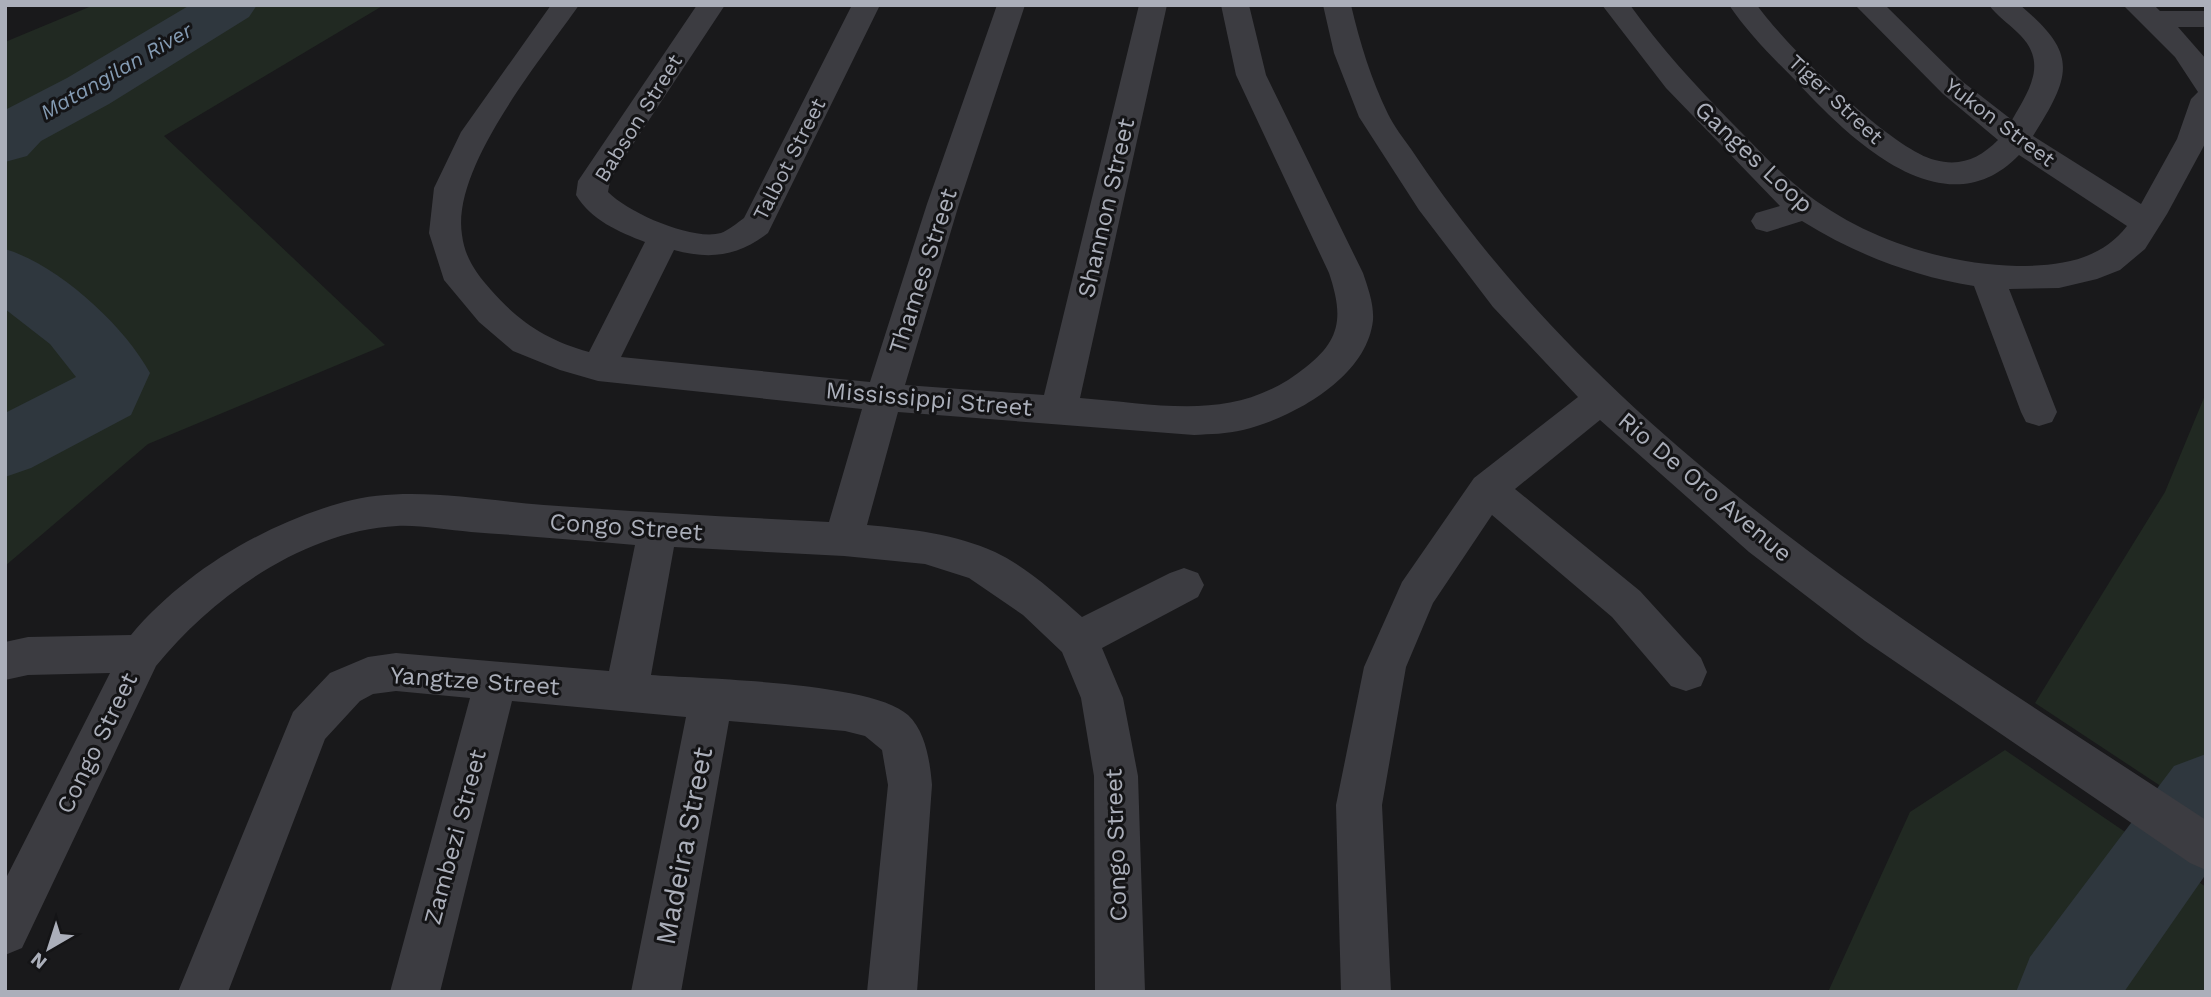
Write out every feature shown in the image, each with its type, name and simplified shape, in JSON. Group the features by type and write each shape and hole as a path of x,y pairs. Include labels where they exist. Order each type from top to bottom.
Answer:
{"street":[{"name":"Mississippi Street","path":"565,5 476,132 450,188 446,233 456,272 491,313 525,342 560,357 598,368 882,397 1194,421 1244,416 1284,402 1321,374 1342,352 1354,329 1355,301 1346,273 1251,75 1235,5"},
{"name":"Babson Street","path":"665,235 615,216 600,207 592,195 594,181 710,5"},
{"name":"Talbot Street","path":"665,235 715,245 737,239 757,225 866,5"},
{"name":"Thames Street","path":"844,539 882,397 1011,5"},
{"name":"Shannon Street","path":"1059,410 1153,5"},
{"name":"Rio De Oro Avenue","path":"1336,5 1348,53 1374,117 1430,202 1505,298 1601,399 1763,540 1880,628 2206,847"},
{"name":"Ganges Loop","path":"1616,5 1694,103 1805,208 1871,244 1906,257 1928,265 1987,275 2029,278 2064,275 2102,265 2127,248 2145,222 2194,132 2206,99"},
{"name":"Tiger Street","path":"1743,5 1754,21 1863,129 1891,151 1924,168 1955,174 1982,169 2015,139 2049,76 2051,63 2047,50 2003,5"},
{"name":"Yukon Street","path":"1869,5 1953,88 2015,139 2145,222"},
{"path":"2145,12 2206,19"},
{"path":"2145,12 2185,50 2206,85"},
{"path":"1767,221 1805,208"},
{"path":"598,368 665,235"},
{"path":"1987,275 2039,412"},
{"path":"1366,992 1359,805 1385,667 1416,594 1488,489 1601,399"},
{"path":"1488,489 1626,604 1686,673"},
{"name":"Congo Street","path":"5,931 141,653 165,624 205,591 251,560 292,538 345,518 398,510 658,530 844,539 925,547 982,565 1037,602 1079,639 1102,698 1116,776 1120,992"},
{"path":"626,693 658,530"},
{"path":"1079,639 1184,585"},
{"path":"5,661 28,656 141,653"},
{"name":"Yangtze Street","path":"203,992 308,726 345,687 368,676 396,672 845,711 875,718 898,734 907,751 910,785 892,992"},
{"name":"Zambezi Street","path":"415,992 496,682"},
{"name":"Madeira Street","path":"656,992 711,700"}],"shaded area":[{"path":"94,5 384,5 164,136 385,345 148,444 5,566 5,42"},
{"path":"2206,393 2206,816 2035,703 2165,492"},
{"path":"2005,750 2206,887 2206,992 1828,992 1910,812"}],"waterway":[{"name":"Matangilan River","path":"5,142 20,127 88,91 230,5"},
{"name":"Matangilan River","path":"5,273 74,326 114,373 105,395 5,447"},
{"path":"2065,992 2206,797"}]}
